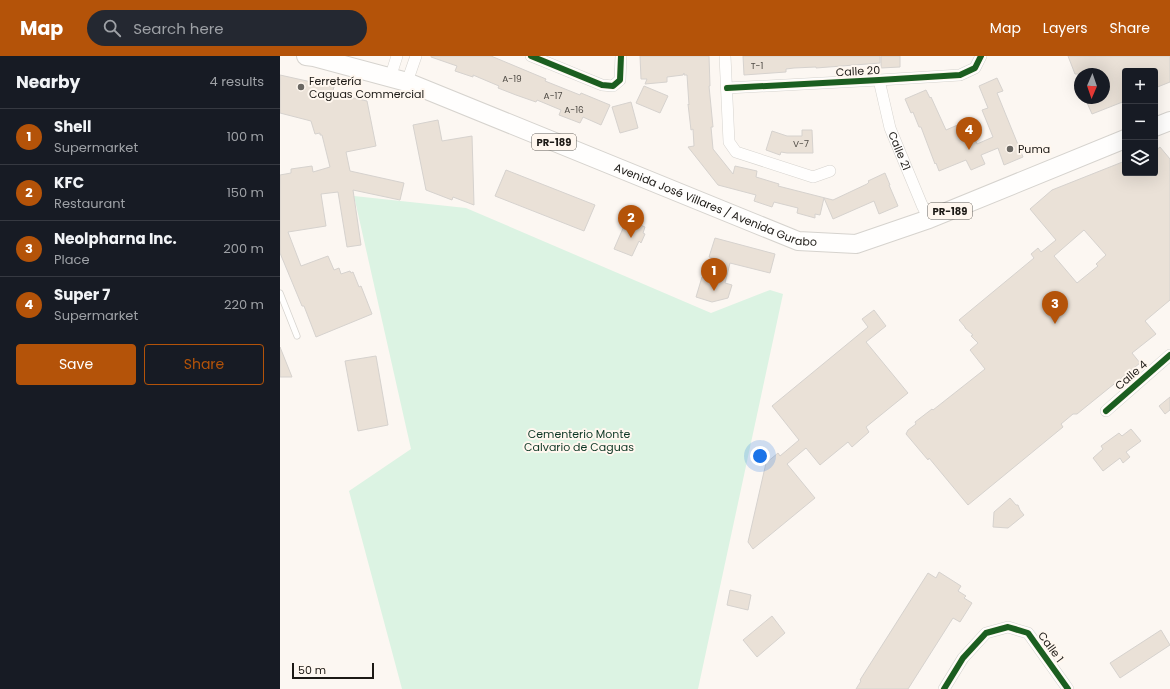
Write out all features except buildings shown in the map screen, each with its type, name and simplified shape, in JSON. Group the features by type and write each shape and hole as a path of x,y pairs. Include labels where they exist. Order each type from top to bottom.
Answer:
{"main road":[{"name":"Avenida José Villares / Avenida Gurabo","path":"306,56 407,82 798,241 856,244 929,219 1123,140"},
{"path":"1158,126 1170,121"}],"street":[{"path":"390,78 397,56"},
{"path":"407,82 416,56"},
{"path":"531,56 602,85 614,86 620,80 621,56"},
{"path":"725,56 729,142 736,152 813,177 830,171"},
{"name":"Calle 20","path":"727,88 960,75 975,68 982,56"},
{"name":"Calle 21","path":"879,80 890,128 929,219"},
{"name":"Calle 4","path":"1106,410 1170,355"},
{"name":"Calle 1","path":"944,689 963,658 986,633 1008,627 1028,633 1068,689"}],"lane":[{"path":"280,292 297,336"}],"green space":[{"name":"Cementerio Monte Calvario de Caguas","path":"354,196 466,208 711,313 770,290 783,294 698,689 402,689 349,491 411,449"}],"cycle path":[{"path":"531,56 602,85 613,86 620,80 621,56"},
{"path":"727,88 960,75 975,68 981,56"},
{"path":"1106,411 1170,355"},
{"path":"944,689 963,658 986,633 1008,627 1028,633 1068,689"}],"place":[{"name":"Ferretería Caguas Commercial","path":"301,87"},
{"name":"Puma","path":"1010,149"},
{"name":"Super 7","path":"969,150"},
{"name":"KFC","path":"631,238"},
{"name":"Shell","path":"714,291"},
{"name":"Neolpharna Inc.","path":"1055,324"}]}
